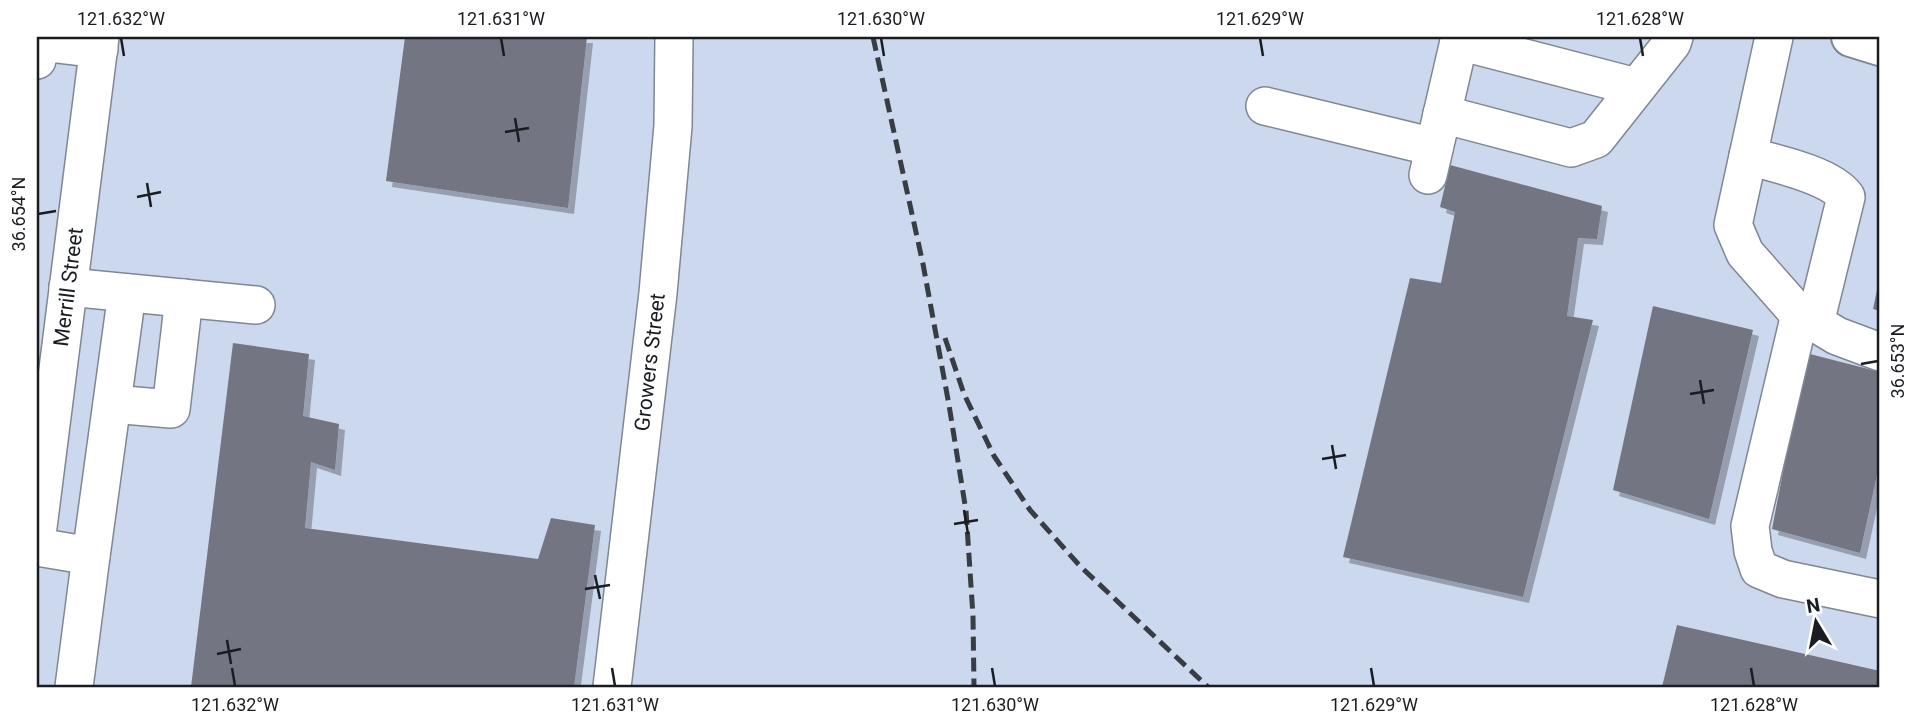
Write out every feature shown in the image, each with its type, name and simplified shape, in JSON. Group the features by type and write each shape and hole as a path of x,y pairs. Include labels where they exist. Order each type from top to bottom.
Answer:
{"main road":[{"path":"1851,37 1880,46"}],"street":[{"name":"Growers Street","path":"612,687 659,293 673,126 674,37"},
{"path":"1265,106 1435,145 1571,148 1596,139 1674,37"},
{"path":"1774,37 1732,225 1745,253 1808,318 1838,336 1880,352"},
{"path":"1435,145 1460,39 1636,88"},
{"path":"37,60 40,42 100,43"},
{"name":"Merrill Street","path":"37,536 43,436 68,286 100,43"},
{"path":"1748,156 1808,173 1841,189 1846,197 1808,318 1750,526 1753,551 1759,569 1783,579 1880,599"},
{"path":"68,286 256,305"},
{"path":"74,687 127,293"},
{"path":"112,404 171,409 184,298"},
{"path":"37,547 91,556"}],"shaded area":[{"path":"37,37 1880,37 1880,687 37,687"}],"building":[{"path":"405,37 587,37 568,208 386,181"},
{"path":"1450,165 1602,206 1597,239 1578,238 1567,316 1593,320 1523,597 1343,557 1410,278 1441,283 1455,212 1440,207"},
{"path":"1880,281 1880,311 1873,309"},
{"path":"1653,306 1753,330 1709,519 1613,490"},
{"path":"233,343 309,354 303,416 339,424 335,470 311,462 305,528 538,559 551,518 595,525 574,687 191,687"},
{"path":"1806,353 1880,372 1880,461 1860,553 1772,529"},
{"path":"1677,625 1880,671 1880,687 1662,687"}],"railway":[{"path":"873,37 923,264 966,511 973,616 974,687"},
{"path":"945,338 964,394 994,456 1030,510 1080,566 1208,687"}]}
